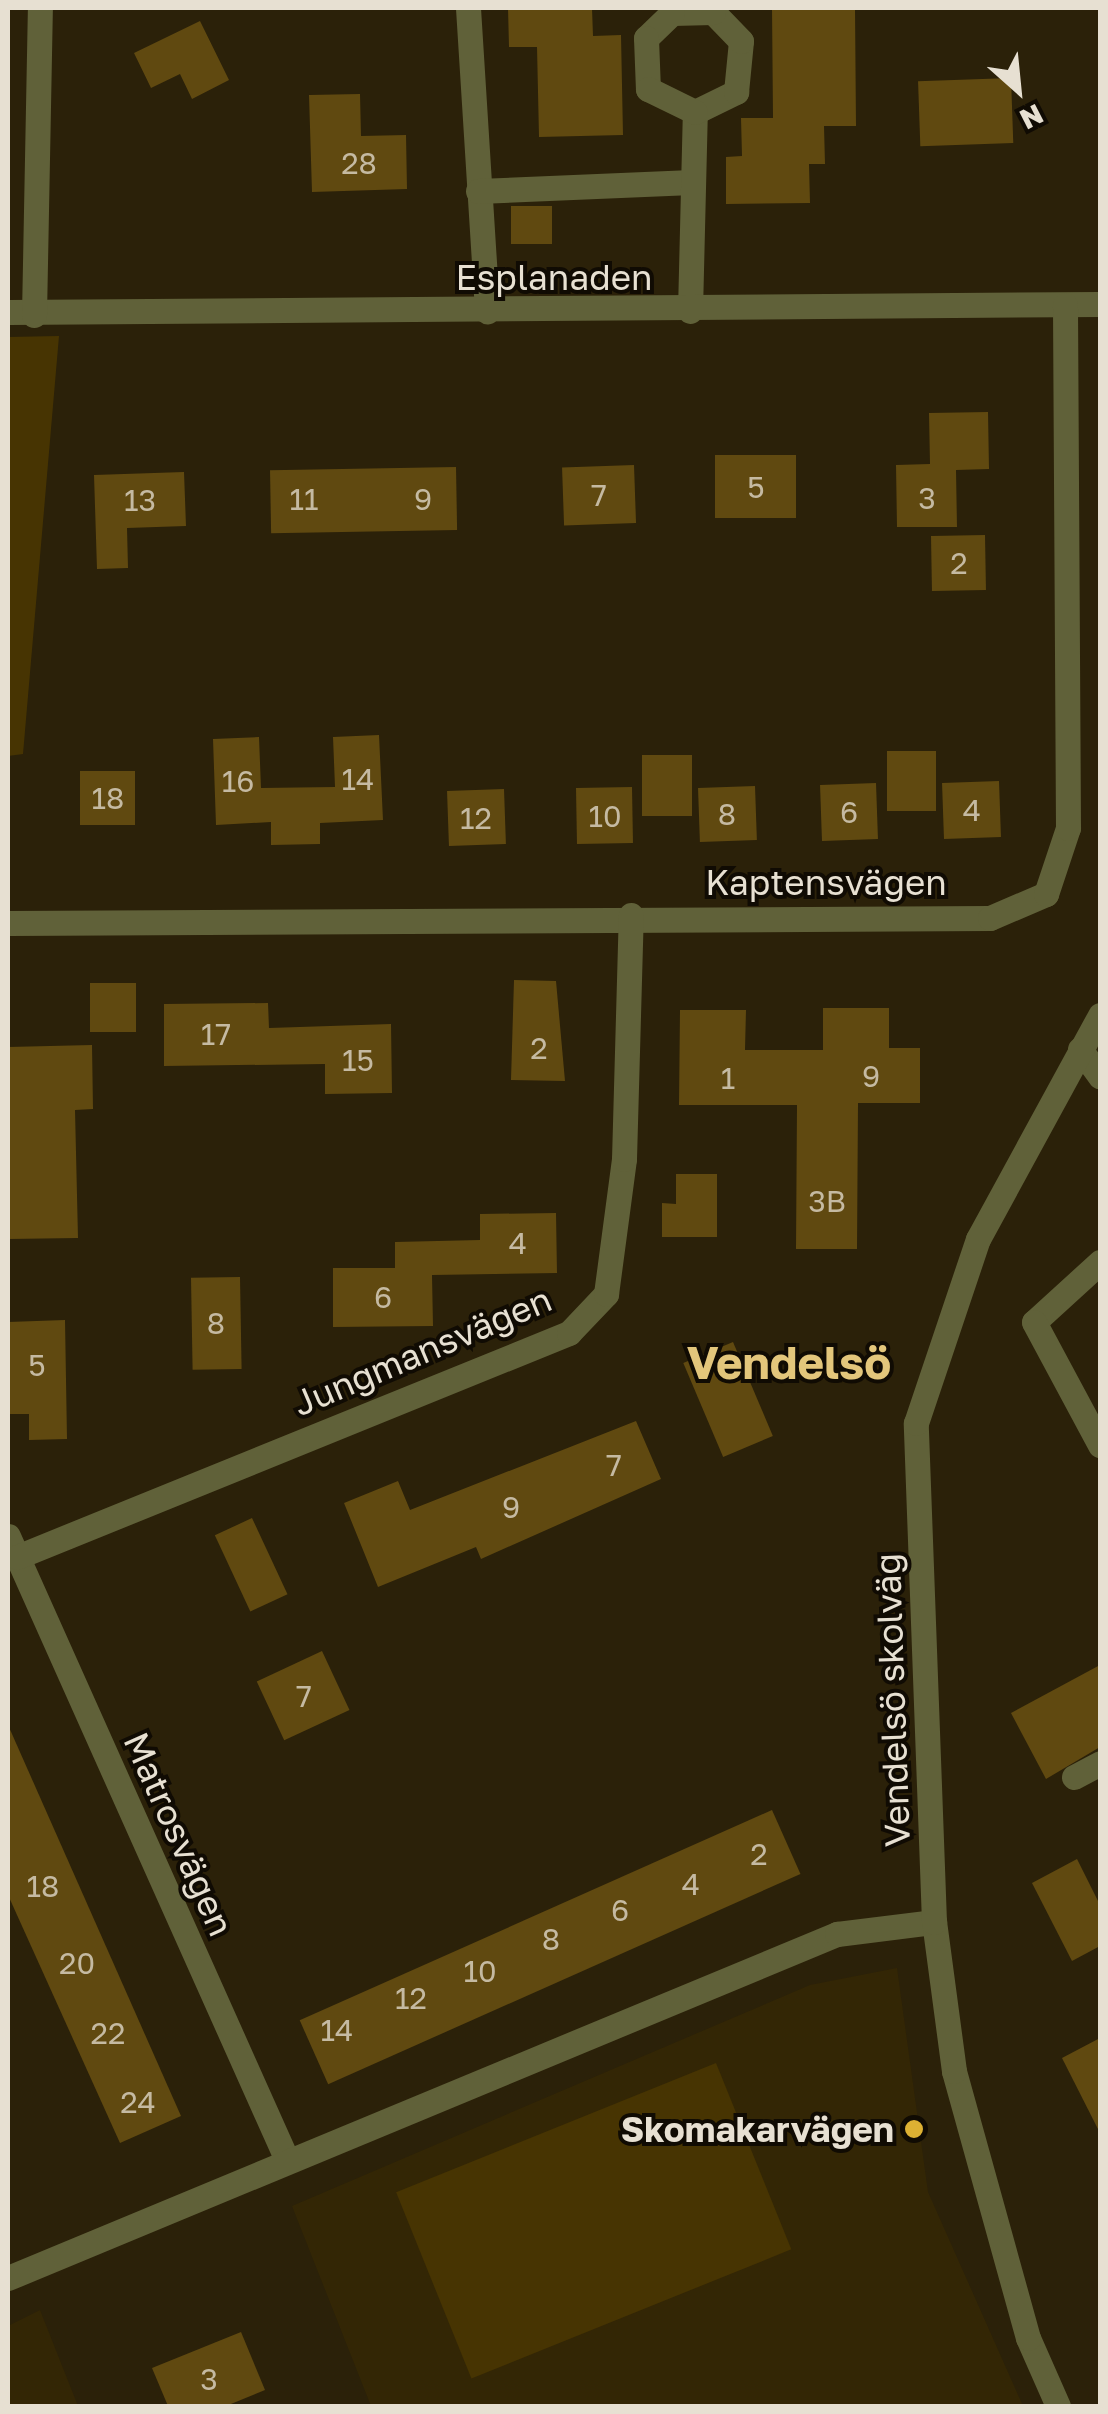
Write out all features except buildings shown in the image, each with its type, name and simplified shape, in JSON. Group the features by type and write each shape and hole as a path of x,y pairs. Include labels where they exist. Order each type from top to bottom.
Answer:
{"street":[{"path":"34,315 40,8"},
{"path":"468,8 487,312"},
{"path":"712,12 741,40 736,92 695,112 648,90 646,38 672,13 712,12"},
{"path":"690,311 695,112"},
{"path":"478,191 692,182"},
{"name":"Esplanaden","path":"8,312 34,315 690,311 1100,304"},
{"name":"Kaptensvägen","path":"8,923 631,916 990,918 1046,894 1068,828 1066,305"},
{"name":"Jungmansvägen","path":"12,1546 569,1333 606,1294 624,1159 631,916"},
{"name":"Vendelsö skolväg","path":"1058,2406 986,2200 954,2071 934,1922 916,1423 978,1238 1100,1015"},
{"path":"1080,1049 1100,1077"},
{"path":"1100,1262 1034,1322 1100,1444"},
{"name":"Matrosvägen","path":"12,1546 287,2160"},
{"path":"1074,1777 1100,1763"},
{"path":"8,2278 838,1934 934,1922"}],"shaded area":[{"path":"59,336 23,754 8,756 8,337"},
{"path":"897,1968 928,2192 1023,2406 371,2406 292,2206 810,1985"},
{"path":"716,2063 791,2249 471,2379 396,2192"},
{"path":"40,2310 78,2406 8,2406 8,2326"}],"place":[{"name":"Skomakarvägen","path":"914,2129"}],"district":[{"name":"Vendelsö","path":"789,1363"}]}
